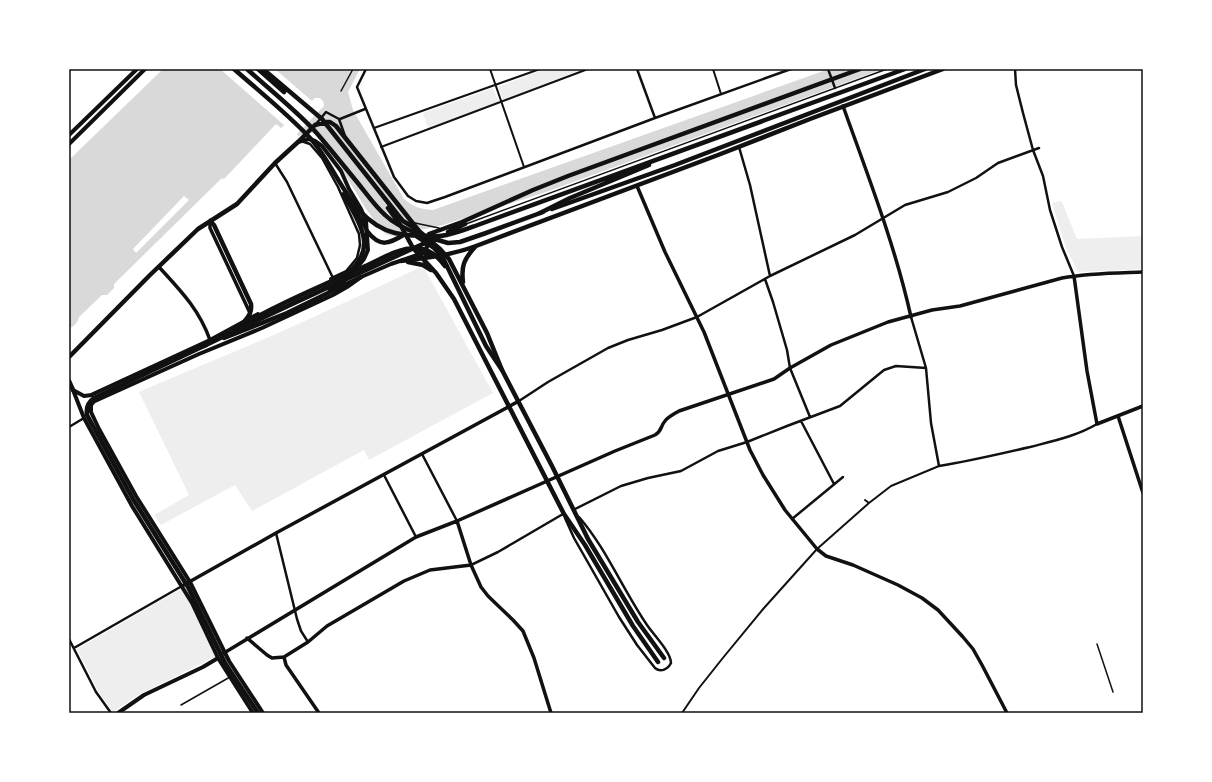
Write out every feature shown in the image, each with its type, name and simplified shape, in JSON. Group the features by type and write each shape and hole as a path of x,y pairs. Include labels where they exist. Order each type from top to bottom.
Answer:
{"main road":[{"path":"69,136 136,71 145,69"},
{"path":"234,69 302,130 314,143 329,164 350,200 362,214 381,228 414,236 435,233 568,176 860,69"},
{"path":"246,69 314,127 373,203 389,219 398,226 419,237 434,248 443,258 486,346 502,370 519,401 558,477 573,511 632,614 642,630 664,658"},
{"path":"258,69 310,112 325,127 381,198 401,226 410,242 421,253 423,259 436,273 449,292 458,306 564,514 585,545 633,626 658,662"},
{"path":"263,69 322,120 403,221 413,225"},
{"path":"389,219 419,234 430,236 458,232 905,69"},
{"path":"420,231 435,240 448,243 460,242 675,165 925,69"},
{"path":"401,261 423,259 476,246 943,69"},
{"path":"69,144 136,71"},
{"path":"69,357 198,229 237,204 276,163 314,127 322,122 330,122 336,126 413,225 446,254 493,346 502,370"},
{"path":"298,142 309,139 322,146 341,171 349,189 355,209 367,231 375,240 385,243 395,241 405,234"},
{"path":"540,213 570,198 686,149"},
{"path":"329,164 359,224 364,238 364,248 361,257 356,265 343,274"},
{"path":"258,713 225,663 188,587 133,499 91,424 86,411 88,404 94,398 301,299 346,280 450,231 511,200"},
{"path":"210,221 214,225 219,235 250,304 251,309 249,316 245,322 237,328"},
{"path":"204,346 260,315 357,266 366,256 368,246 367,231"},
{"path":"237,338 266,318 333,288 425,251 427,247 420,231"},
{"path":"488,232 491,240"},
{"path":"463,286 462,271 464,263 467,256 476,246"},
{"path":"91,395 210,340 252,317 333,278 406,249 424,249 432,252 440,259 450,272"},
{"path":"421,253 435,256 446,254"},
{"path":"401,261 423,265 436,273"},
{"path":"204,346 307,304 362,277"},
{"path":"95,401 333,296 362,277"},
{"path":"252,317 266,318"},
{"path":"69,361 79,347"},
{"path":"69,382 84,418 130,502 192,603 218,658 253,713"},
{"path":"71,388 84,396 91,395 102,398"},
{"path":"99,391 95,401 91,405 91,412 99,429 136,496 190,582 224,652 263,713"},
{"path":"118,713 144,696 204,667 218,658"}],"street":[{"path":"366,69 356,87 394,177 408,196 416,201 427,203 791,69"},
{"path":"490,69 524,167"},
{"path":"373,129 540,69"},
{"path":"381,147 588,69"},
{"path":"638,69 655,118"},
{"path":"713,69 721,95"},
{"path":"828,69 835,88"},
{"path":"1015,69 1018,92 1033,150 1043,176 1050,210 1074,276 1087,371 1098,424"},
{"path":"843,106 883,217 926,368 931,424 939,466"},
{"path":"339,119 364,109"},
{"path":"314,127 326,112 334,115 339,119 349,143"},
{"path":"298,142 308,142 322,158 338,187 359,234 360,245 357,258 352,266 343,274"},
{"path":"739,147 750,184 770,276"},
{"path":"74,648 276,533 509,407 548,382 608,348 697,317 770,276 855,235 905,205 948,192 976,178 998,163 1039,148"},
{"path":"276,163 288,182 333,278"},
{"path":"637,186 665,252 711,349 747,442 763,475 791,519 817,549 826,556 854,565 898,585 922,598 938,610 963,636 973,649 1007,713"},
{"path":"210,221 210,228 252,317"},
{"path":"159,267 195,308 202,320 210,340"},
{"path":"218,658 224,652 416,537 458,521 655,435 660,432 664,421 678,411 774,380 790,368 831,345 888,322 911,317 932,310 960,306 1044,282 1074,276 1143,272"},
{"path":"765,279 787,350 790,368 810,417"},
{"path":"247,638 267,656 272,658 284,657 308,642 327,626 414,576 430,570 471,565 498,552 564,514 574,538 629,632 655,668 660,670 667,669 672,663 669,655 639,613 590,532 573,511 621,486 648,478 681,471 718,451 747,442 840,406 884,370 896,366 926,368"},
{"path":"682,713 699,688 731,648 764,608 817,549 869,503 891,486 939,466 993,456 1064,438 1088,430 1098,424 1143,406"},
{"path":"1118,416 1143,493"},
{"path":"69,427 84,418"},
{"path":"801,421 834,484"},
{"path":"422,454 458,521 471,565 478,581 488,596 523,631 534,658 551,713"},
{"path":"384,475 416,537"},
{"path":"791,519 834,484 844,478"},
{"path":"865,500 869,503"},
{"path":"276,533 301,631 308,642"},
{"path":"69,638 96,692 110,713"},
{"path":"284,657 286,665 318,713"}],"lane":[{"path":"341,91 353,69"},
{"path":"413,225 441,228 458,227 886,69"},
{"path":"1097,644 1112,692"},
{"path":"181,705 230,677"}],"shaded area":[{"path":"163,69 360,69 348,92 353,110 404,199 417,207 433,210 829,69 883,69 546,192 443,225 393,236 382,231 366,209 340,166 316,135 306,133 299,136 297,135 324,106 323,101 320,98 315,98 281,128 276,124 224,179 222,178 114,284 114,288 107,295 102,295 79,317 78,321 73,327 69,328 69,160"},
{"path":"544,69 583,69 503,100 498,87"},
{"path":"493,88 499,102 428,128 423,113"},
{"path":"1062,202 1077,239 1143,236 1143,269 1078,272 1066,248 1052,203"},
{"path":"423,266 493,393 369,460 364,450 252,511 235,485 161,525 154,515 189,495 139,392 292,327"},
{"path":"181,589 191,605 215,657 138,695 113,712 98,691 77,649"}],"pier":[{"path":"220,69 275,69 312,101 284,125"},
{"path":"184,196 189,200 136,253 133,249"}]}
